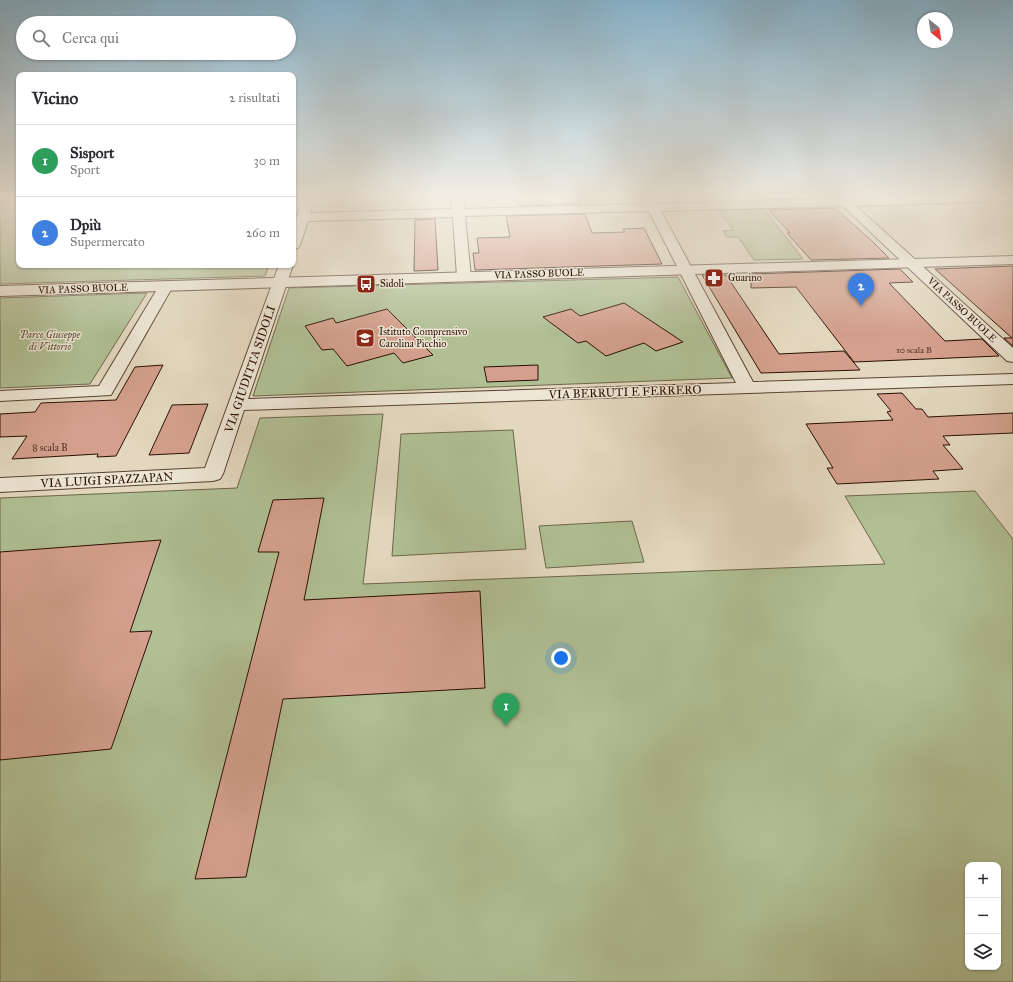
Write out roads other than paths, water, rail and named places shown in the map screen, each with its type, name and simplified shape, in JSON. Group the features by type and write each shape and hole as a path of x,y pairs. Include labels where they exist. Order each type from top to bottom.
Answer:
{"street":[{"path":"461,242 464,277"},
{"path":"672,242 747,388"},
{"path":"888,242 911,263"},
{"name":"VIA PASSO BUOLE","path":"0,291 1013,260"},
{"name":"VIA PASSO BUOLE","path":"911,263 1013,357"},
{"name":"VIA GIUDITTA SIDOLI","path":"213,474 285,268"},
{"path":"0,396 104,391 166,286"},
{"name":"VIA BERRUTI E FERRERO","path":"238,405 1013,379"},
{"name":"VIA LUIGI SPAZZAPAN","path":"0,485 213,474"}],"place":[{"name":"Guarino","path":"714,278"},
{"name":"Sidoli","path":"366,284"},
{"name":"Dpiù","path":"861,306"},
{"name":"Istituto Comprensivo Carolina Picchio","path":"365,338"},
{"name":"Sisport","path":"506,726"}],"park label":[{"name":"Parco Giuseppe di Vittorio","path":"50,340"}]}
